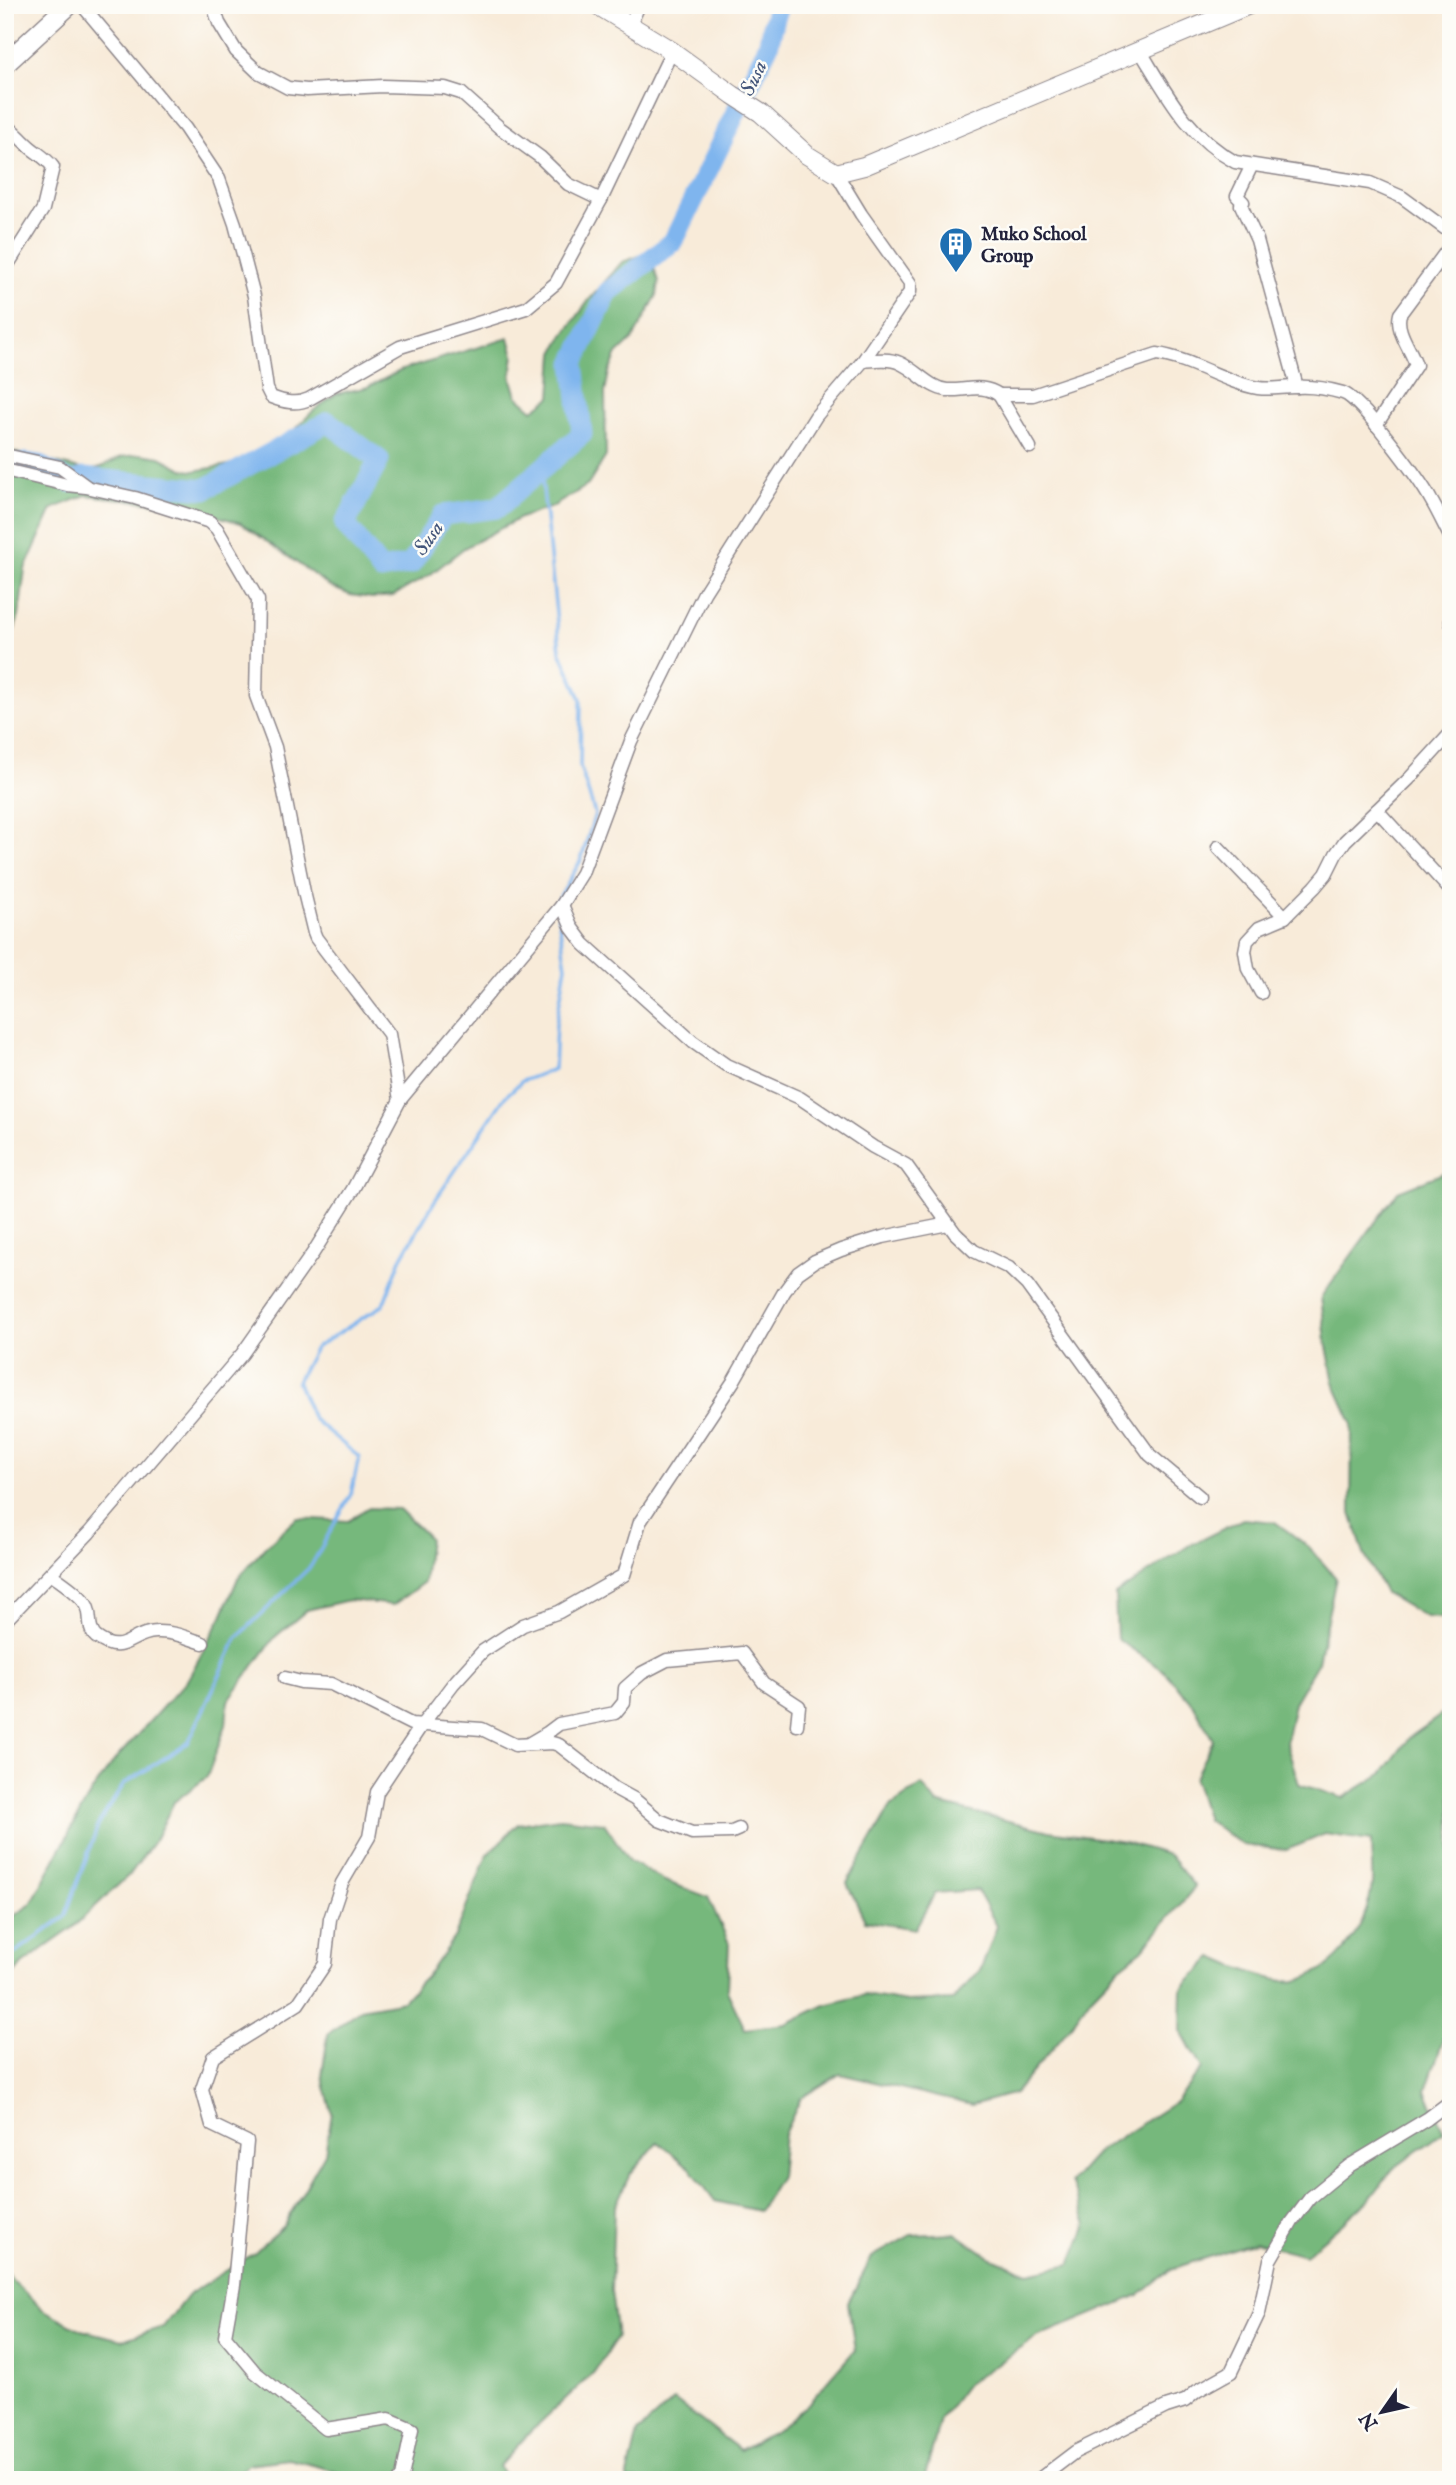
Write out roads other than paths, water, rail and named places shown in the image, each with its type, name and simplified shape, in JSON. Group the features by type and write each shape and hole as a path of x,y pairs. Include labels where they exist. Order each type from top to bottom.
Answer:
{"main road":[{"path":"5,64 69,5"},
{"path":"597,5 673,51 761,113 807,155 836,173 864,166 1249,5"}],"street":[{"path":"82,5 185,128 219,179 236,224 254,296 267,389 270,396 287,402 302,402 400,347 526,308 556,283 601,200 673,51"},
{"path":"213,5 219,23 236,51 258,72 288,88 307,90 383,86 445,88 461,93 500,128 540,157 568,184 601,200"},
{"path":"630,25 639,5"},
{"path":"1141,52 1189,127 1216,152 1235,162 1370,183 1402,197 1451,233"},
{"path":"5,124 53,167 43,209 7,266 5,280"},
{"path":"1252,165 1237,196 1243,202 1241,205 1257,240 1297,387"},
{"path":"5,1621 89,1533 242,1354 313,1253 353,1189 400,1100 558,910 587,863 631,741 704,593 817,416 863,361 911,287 836,173"},
{"path":"1376,425 1416,365 1404,340 1398,321 1399,314 1451,245"},
{"path":"863,361 897,362 945,390 983,387 999,395 1033,395 1157,354 1259,388 1297,387 1343,393 1350,396 1376,425 1427,493 1451,538"},
{"path":"999,395 1030,447"},
{"path":"5,455 60,467 86,487"},
{"path":"5,470 135,498 210,522 217,529 258,600 256,696 275,747 314,933 389,1034 400,1100"},
{"path":"1451,613 1451,624"},
{"path":"1261,993 1248,969 1246,944 1259,928 1285,917 1326,874 1345,841 1409,779 1451,733"},
{"path":"1377,810 1451,891"},
{"path":"1218,847 1285,917"},
{"path":"558,910 584,944 693,1042 726,1065 800,1098 873,1147 906,1165 948,1224 974,1251 1009,1268 1027,1285 1150,1455 1200,1497"},
{"path":"398,2480 402,2477 412,2429 389,2419 326,2429 255,2372 226,2336 234,2285 247,2142 212,2125 202,2089 213,2057 299,2004 325,1964 330,1919 342,1883 369,1838 377,1792 453,1684 483,1651 523,1625 559,1612 624,1575 640,1522 733,1382 784,1292 798,1273 815,1261 841,1250 883,1237 948,1224"},
{"path":"51,1574 85,1603 94,1635 117,1647 146,1633 157,1632 172,1633 203,1643"},
{"path":"527,1744 559,1724 615,1713 624,1702 625,1688 642,1673 667,1660 743,1653 764,1683 799,1706 797,1725"},
{"path":"285,1678 331,1684 411,1724 482,1730 516,1745 559,1745 659,1820 692,1833 732,1832 739,1829"},
{"path":"1038,2480 1075,2452 1166,2407 1185,2401 1231,2372 1245,2348 1259,2313 1270,2260 1292,2222 1310,2198 1349,2166 1427,2119 1451,2101"}],"waterway":[{"name":"Susa","path":"25,463 38,465 71,482 84,478 205,489 328,422 379,460 345,524 381,570 411,564 443,515 497,508 582,434 574,363 608,292 673,242 768,46 778,5"},
{"path":"541,470 560,651 581,699 580,766 595,814 581,860 556,903"},
{"path":"5,1960 65,1917 99,1823 124,1784 188,1743 237,1638 311,1566 351,1494 359,1457 313,1419 297,1381 315,1348 383,1305 401,1259 434,1202 505,1097 522,1081 554,1069 556,1024 566,966 558,917"}],"place":[{"name":"Muko School Group","path":"956,274"}]}
